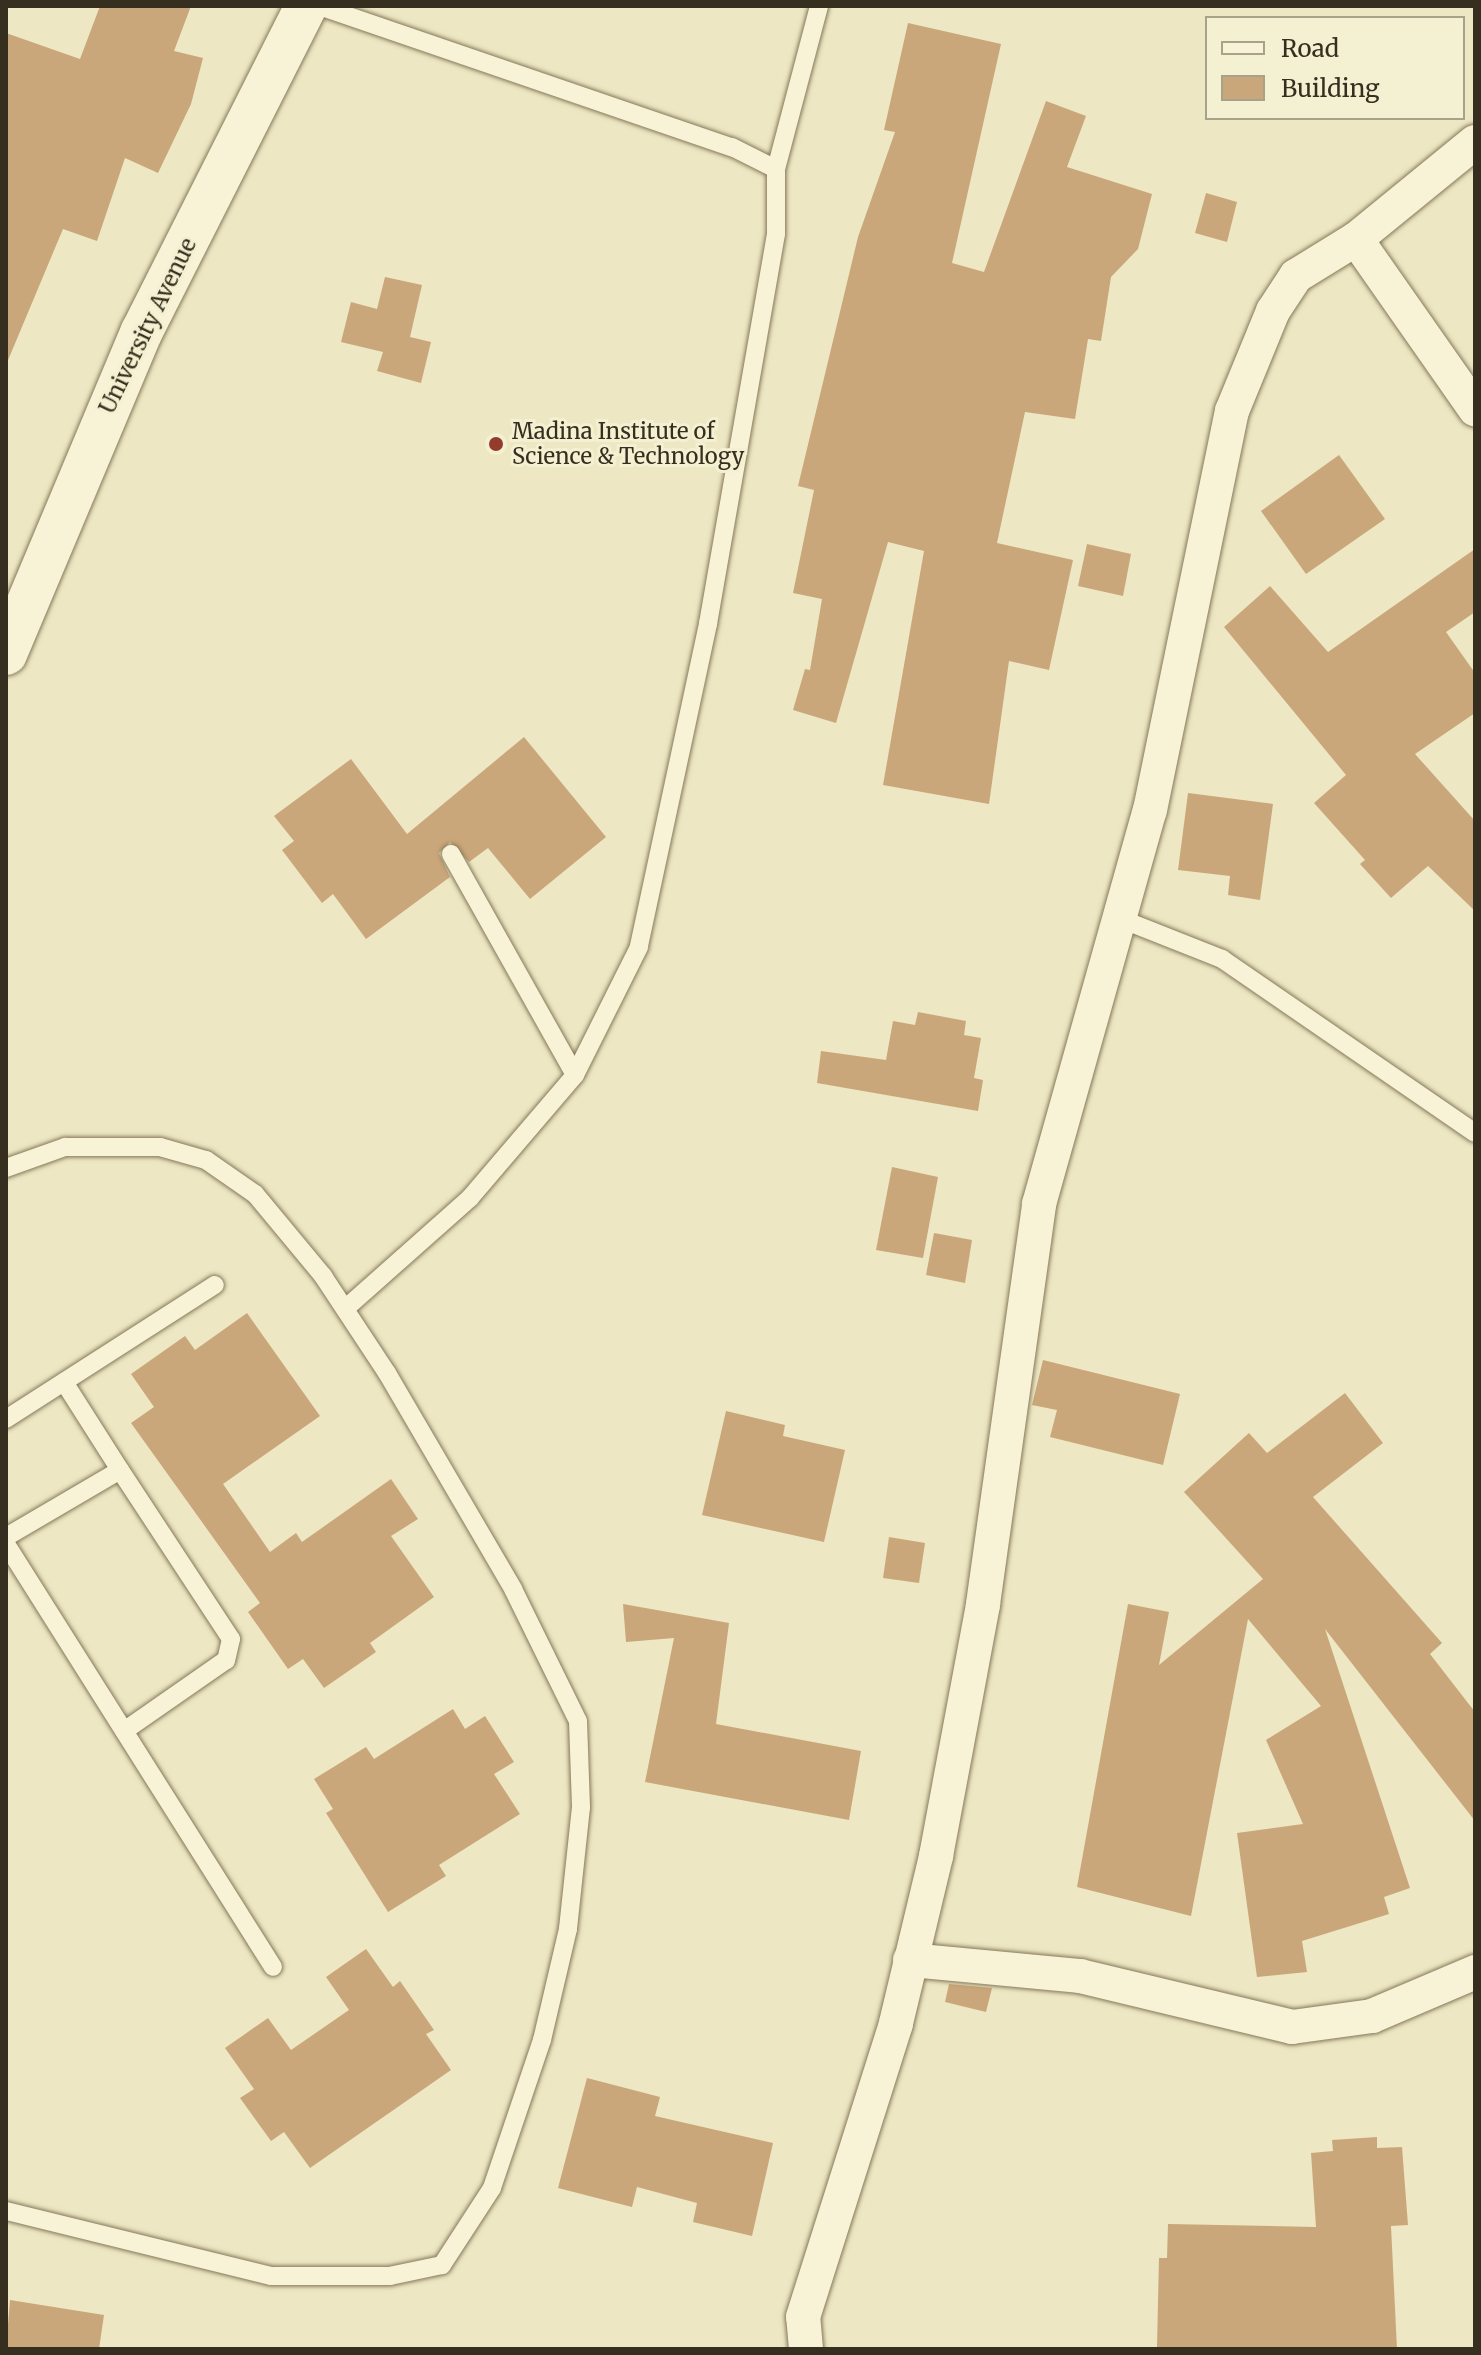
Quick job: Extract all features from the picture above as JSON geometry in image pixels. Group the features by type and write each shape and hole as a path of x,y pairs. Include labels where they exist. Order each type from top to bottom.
{"street":[{"name":"University Avenue","path":"6,654 142,331 306,6"},
{"path":"806,2349 803,2317 896,2023 983,1604 1039,1204 1150,810 1232,411 1273,311 1296,276 1356,239 1475,142"},
{"path":"1356,239 1475,409"},
{"path":"910,1960 1080,1976 1292,2027 1372,2016 1475,1972"}],"lane":[{"path":"319,6 732,147 776,169"},
{"path":"345,1309 470,1198 575,1075 639,947 711,608 776,234 776,169 819,6"},
{"path":"451,854 575,1075"},
{"path":"1121,919 1222,959 1475,1133"},
{"path":"6,1168 65,1147 160,1147 206,1160 255,1194 345,1309 513,1589 578,1721 581,1807 568,1929 542,2040 492,2188 442,2265 390,2276 271,2276 6,2211"},
{"path":"6,1419 215,1285"},
{"path":"64,1382 233,1651 124,1731"},
{"path":"6,1537 120,1470"},
{"path":"6,1544 273,1967"}],"building":[{"path":"100,6 191,6 174,51 203,58 191,104 158,173 125,158 97,241 63,229 6,365 6,33 80,59"},
{"path":"908,23 1001,44 952,263 984,272 1046,101 1086,116 1067,167 1152,194 1138,249 1111,277 1101,341 1088,339 1075,419 1025,412 997,543 1073,560 1049,670 1009,661 989,804 883,785 924,551 888,542 836,723 793,710 805,669 810,670 822,599 793,593 814,490 798,486 858,237 895,132 884,130"},
{"path":"1206,193 1237,202 1227,242 1195,233"},
{"path":"385,277 422,285 410,337 431,342 421,383 377,371 383,352 341,342 351,302 377,309"},
{"path":"1339,455 1385,519 1306,574 1261,511"},
{"path":"1087,544 1131,554 1123,596 1078,586"},
{"path":"1475,549 1475,612 1446,632 1475,673 1475,713 1415,754 1475,821 1475,911 1428,866 1391,898 1360,864 1365,860 1314,803 1346,775 1224,627 1270,586 1328,652"},
{"path":"524,737 606,837 530,899 488,848 469,862 450,842 439,853 450,877 366,939 333,894 322,903 282,850 294,841 274,816 351,759 407,834"},
{"path":"1188,793 1273,804 1260,900 1228,895 1230,876 1178,870"},
{"path":"918,1012 966,1021 964,1035 981,1038 974,1078 983,1080 978,1111 817,1083 821,1051 886,1060 893,1021 915,1025"},
{"path":"892,1167 938,1177 923,1258 876,1250"},
{"path":"934,1233 972,1240 965,1283 926,1275"},
{"path":"247,1313 320,1416 223,1484 270,1552 296,1533 302,1542 391,1479 418,1519 391,1536 434,1597 370,1643 376,1652 324,1688 303,1659 288,1669 248,1612 260,1603 131,1423 154,1407 131,1374 185,1336 195,1350"},
{"path":"1043,1360 1180,1394 1163,1465 1050,1437 1057,1410 1032,1405"},
{"path":"1345,1393 1383,1443 1313,1497 1442,1643 1430,1654 1475,1712 1475,1821 1325,1629 1410,1888 1384,1897 1389,1914 1302,1941 1307,1972 1257,1977 1237,1833 1303,1824 1266,1740 1321,1706 1248,1619 1191,1916 1077,1887 1128,1604 1169,1612 1159,1665 1263,1579 1184,1492 1249,1433 1267,1453"},
{"path":"726,1411 785,1425 783,1436 845,1450 824,1542 702,1515"},
{"path":"889,1537 925,1543 919,1583 883,1578"},
{"path":"623,1604 729,1623 716,1724 861,1751 849,1820 645,1782 674,1638 626,1642"},
{"path":"453,1709 465,1729 485,1716 514,1762 494,1774 520,1814 439,1865 446,1876 388,1912 326,1813 333,1809 314,1779 366,1747 374,1759"},
{"path":"366,1949 393,1987 400,1981 434,2030 426,2034 451,2070 310,2168 284,2132 271,2141 240,2098 254,2089 225,2048 268,2018 291,2050 349,2010 326,1977"},
{"path":"949,1984 992,1988 986,2012 945,2002"},
{"path":"587,2078 660,2097 655,2116 773,2143 752,2236 693,2222 697,2203 637,2187 632,2207 558,2188"},
{"path":"1377,2137 1377,2148 1402,2147 1408,2225 1391,2226 1397,2349 1157,2347 1159,2258 1167,2258 1168,2224 1316,2227 1311,2153 1333,2151 1332,2140"},
{"path":"10,2300 104,2315 99,2349 6,2349"}],"place":[{"name":"Madina Institute of Science & Technology","path":"496,444"}]}
